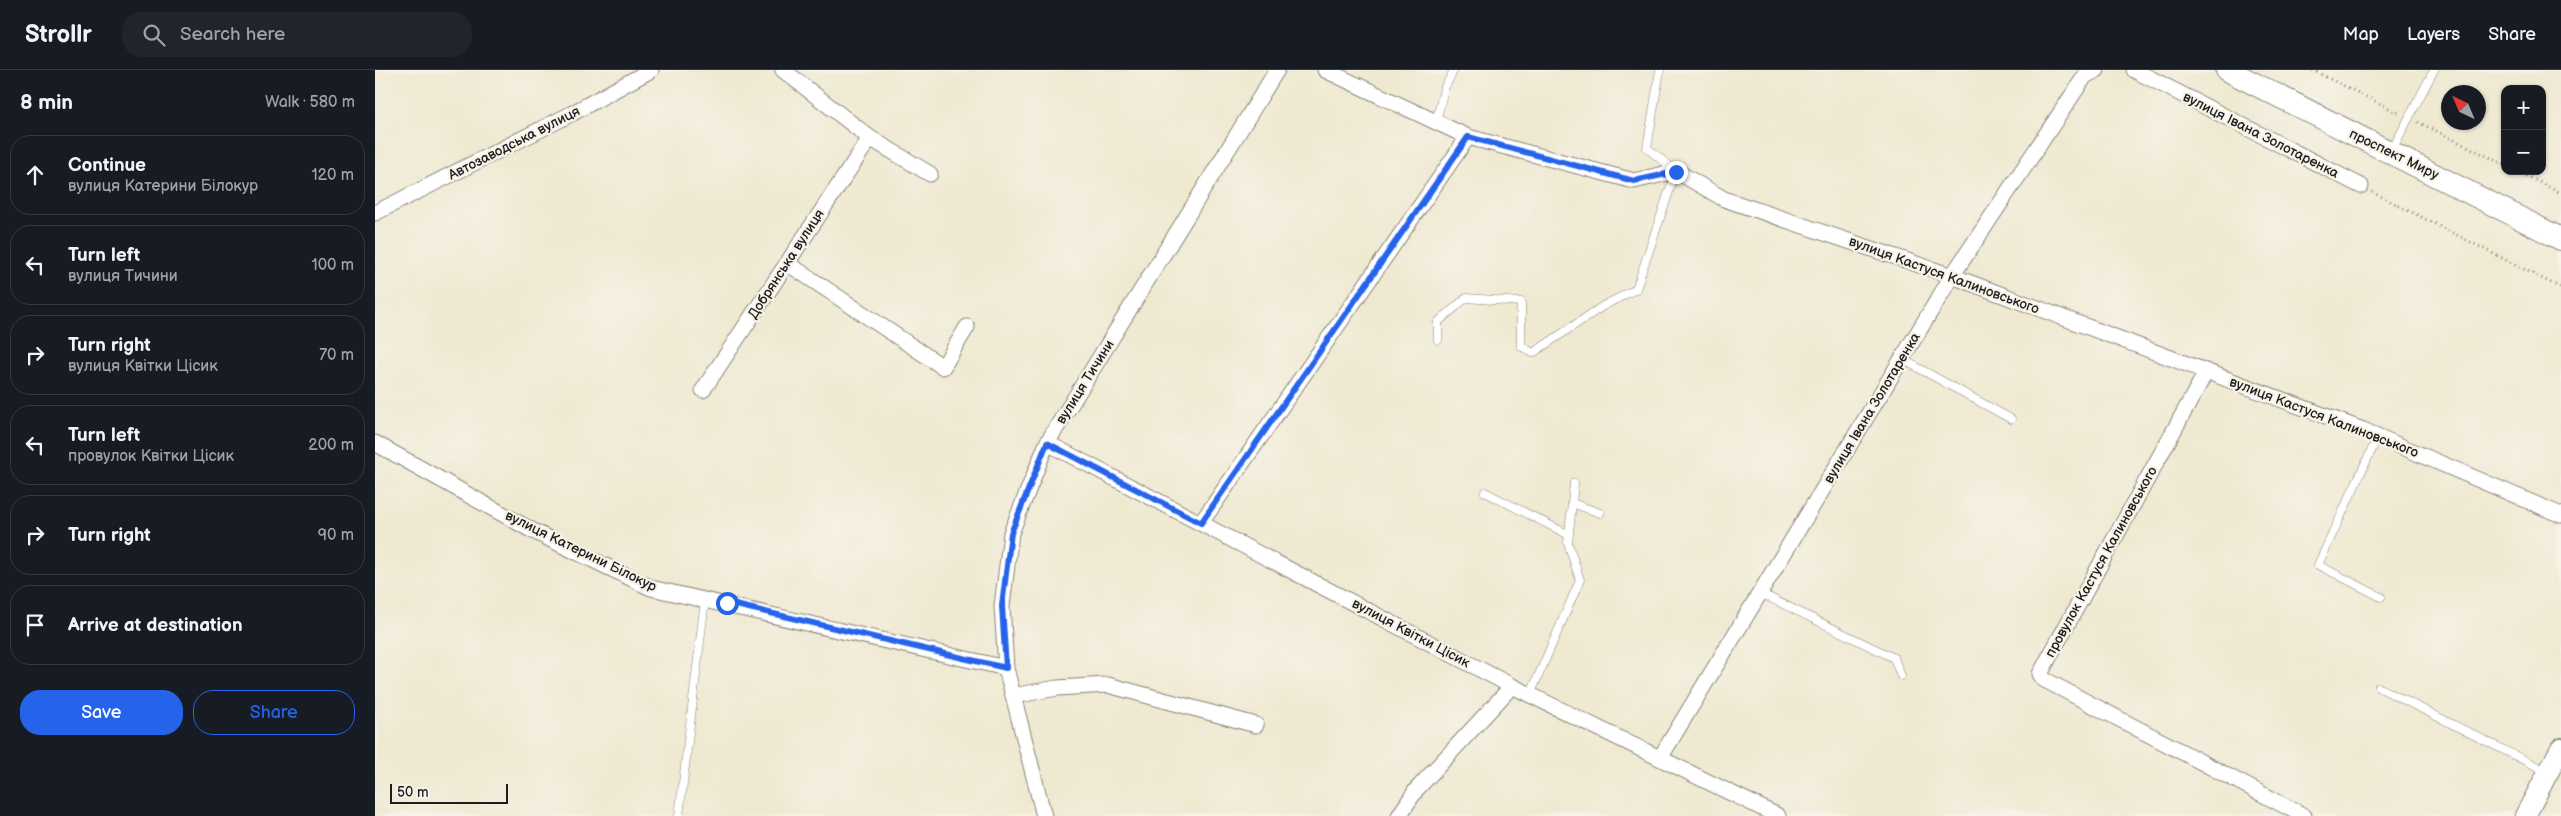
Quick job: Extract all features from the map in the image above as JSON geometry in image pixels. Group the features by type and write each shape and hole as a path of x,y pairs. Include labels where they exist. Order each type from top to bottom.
{"main road":[{"name":"проспект Миру","path":"2227,70 2561,239"}],"street":[{"name":"Автозаводська вулиця","path":"375,213 571,114 651,70"},
{"path":"783,70 870,138 930,174"},
{"name":"вулиця Тичини","path":"1044,816 1006,668 1002,606 1011,533 1047,443 1277,70"},
{"path":"1325,70 1468,137 1634,181 1676,172"},
{"name":"вулиця Івана Золотаренка","path":"1660,758 1952,276 2085,76 2097,70"},
{"name":"вулиця Івана Золотаренка","path":"2134,70 2361,186"},
{"path":"1201,523 1468,137"},
{"name":"Добрянська вулиця","path":"703,390 870,138"},
{"name":"вулиця Кастуся Калиновського","path":"1676,172 1724,199 1952,276 2378,436 2561,515"},
{"path":"787,263 943,368 967,327"},
{"name":"провулок Кастуся Калиновського","path":"2206,372 2040,674 2043,679 2304,816"},
{"name":"вулиця Катерини Білокур","path":"375,443 533,531 651,588 1006,668"},
{"name":"вулиця Квітки Цісик","path":"1047,443 1512,686 1778,816"},
{"path":"1013,696 1057,688 1108,685 1256,725"},
{"path":"1399,816 1416,790 1512,686"},
{"path":"2525,816 2561,748"}],"lane":[{"path":"1436,122 1444,89 1454,70"},
{"path":"1438,340 1437,322 1466,298 1521,302 1521,346 1533,353 1603,306 1636,289 1676,172 1647,148 1660,70"},
{"path":"2391,152 2434,70"},
{"path":"1902,359 2011,419"},
{"path":"2378,436 2318,565 2381,597"},
{"path":"1530,695 1580,580 1568,543 1574,483"},
{"path":"1485,492 1569,535"},
{"path":"1572,503 1600,513"},
{"path":"1759,593 1894,658 1901,676"},
{"path":"679,816 705,599"},
{"path":"2378,687 2548,772"}],"path":[{"path":"2312,70 2501,163"},
{"path":"2525,175 2561,193"},
{"path":"2361,186 2561,288"}],"route":[{"path":"727,603 1006,668 1002,606 1011,533 1047,443 1201,523 1468,137 1634,181 1676,172"}]}
